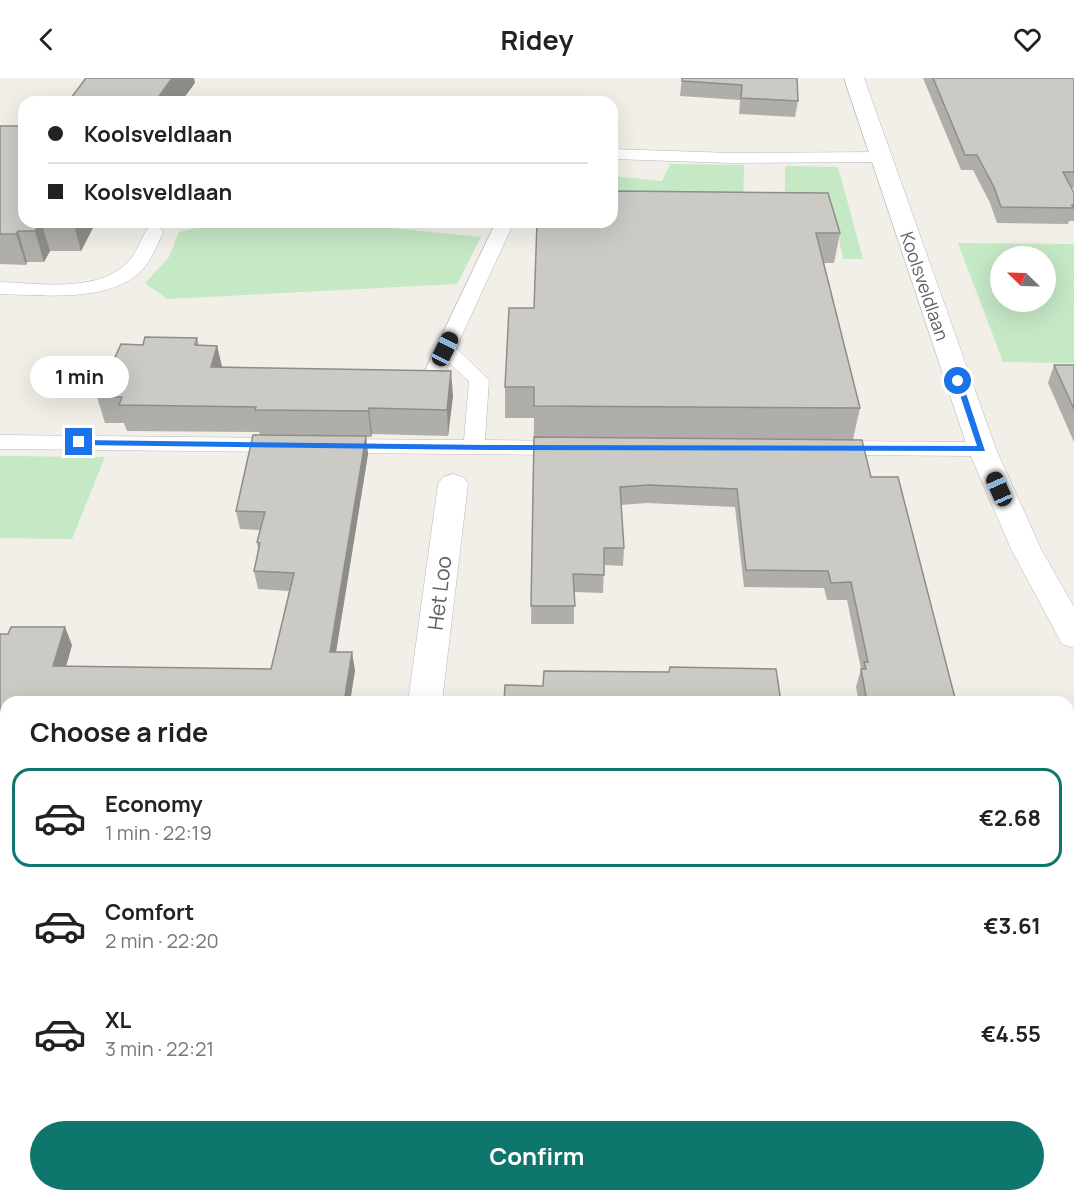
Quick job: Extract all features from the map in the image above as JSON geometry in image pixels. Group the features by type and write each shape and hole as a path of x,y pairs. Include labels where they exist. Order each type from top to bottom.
{"street":[{"name":"Koolsveldlaan","path":"854,78 982,449 1026,549 1074,636"},
{"name":"Het Loo","path":"426,696 453,484"}],"lane":[{"path":"618,154 732,158 880,157"},
{"path":"429,383 502,228"},
{"path":"0,288 82,289 111,282 131,269 144,254 154,232"},
{"path":"445,349 479,380 474,447"},
{"path":"0,442 584,448"},
{"path":"812,448 982,449"}],"green space":[{"path":"670,164 744,165 743,219 618,213 618,177 662,181"},
{"path":"785,166 838,167 863,259 843,259 835,219 785,212"},
{"path":"197,228 392,228 481,237 457,284 167,299 145,283 169,257 179,232"},
{"path":"958,243 1074,244 1074,363 1003,362"},
{"path":"0,456 105,457 72,539 0,538"}],"building":[{"path":"86,78 172,78 159,96 72,96"},
{"path":"682,78 797,78 798,101 741,98 742,85 682,81"},
{"path":"933,78 1074,78 1074,172 1063,172 1074,193 1073,208 1001,207 994,187 977,155 965,155"},
{"path":"0,126 18,126 18,228 37,228 35,231 0,234"},
{"path":"618,191 828,193 840,233 816,233 860,408 534,406 534,387 505,387 509,308 534,308 537,228 618,228"},
{"path":"145,337 197,338 195,345 217,346 211,367 451,371 447,410 369,408 368,411 255,410 256,407 119,405 122,397 97,397 121,344 143,345"},
{"path":"1054,365 1074,365 1074,409"},
{"path":"253,435 366,436 330,652 352,652 345,696 0,696 0,634 8,634 11,627 65,627 53,666 271,669 294,573 254,571 260,543 257,542 265,512 236,511"},
{"path":"534,437 862,440 871,477 898,477 954,696 866,696 861,669 866,669 864,662 868,662 851,582 831,583 828,571 746,570 737,489 649,485 620,487 624,548 604,548 604,575 573,574 575,606 531,606"},
{"path":"670,667 776,669 780,696 504,696 505,685 543,686 544,671 669,672"}],"route":[{"path":"79,442 488,447 982,449 958,381"}]}
